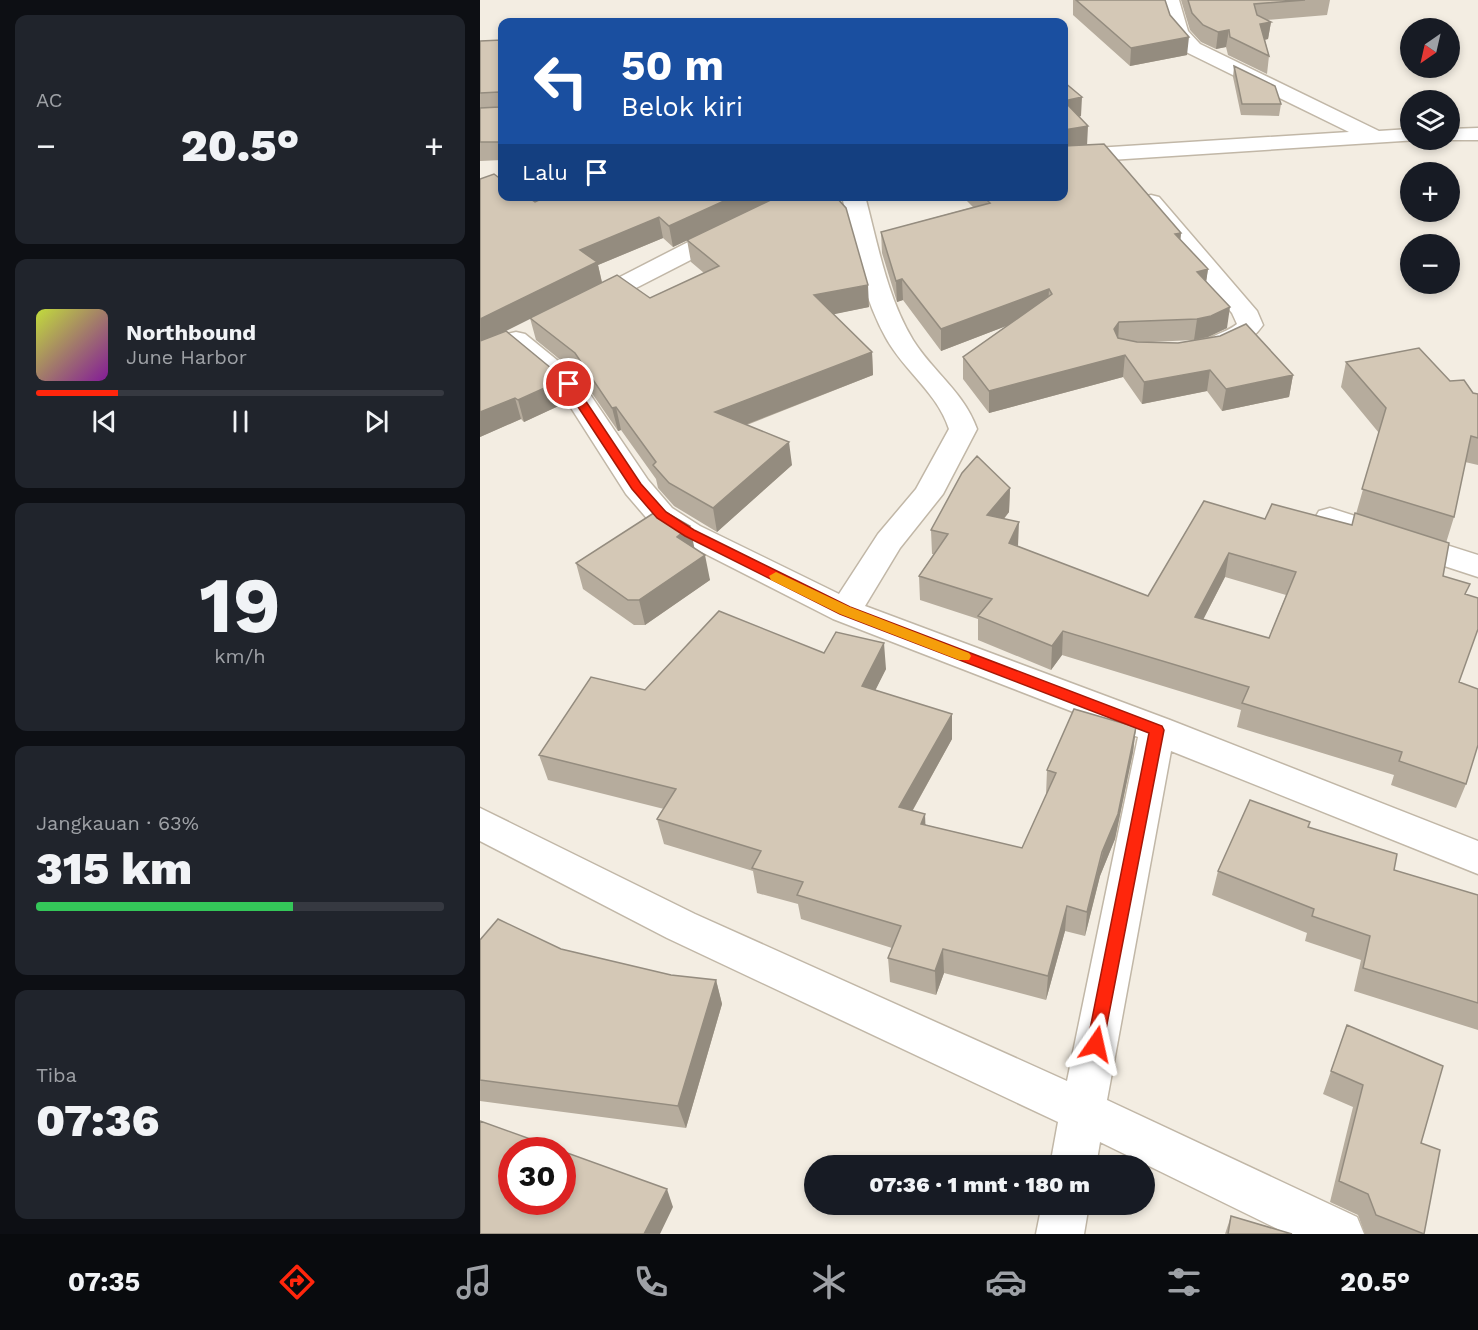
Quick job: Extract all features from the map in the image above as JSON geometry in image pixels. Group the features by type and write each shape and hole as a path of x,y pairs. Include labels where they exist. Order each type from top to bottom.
{"street":[{"path":"1170,0 1179,32 1193,48 1374,137"},
{"path":"1460,135 1478,134"},
{"path":"1068,157 1110,152 1400,136"},
{"path":"1110,152 1244,310 1250,325 1243,333 1225,344 1190,352"},
{"path":"568,313 702,244 797,201"},
{"path":"845,611 889,541 928,494 963,429 959,410 902,343 886,313 854,201"},
{"path":"516,340 569,384 637,487 661,515 689,533 845,611 1157,730 1478,858"},
{"path":"1330,518 1478,566"},
{"path":"1075,1155 1157,730"},
{"path":"480,823 681,926 875,1013 1340,1234"},
{"path":"1060,1234 1064,1215"}],"building":[{"path":"1076,0 1165,0 1170,15 1189,37 1131,48"},
{"path":"1188,0 1305,0 1254,4 1257,15 1271,22 1260,24 1269,56 1230,37 1229,30 1218,32 1203,25 1192,13"},
{"path":"498,40 498,92 480,93 480,41"},
{"path":"1234,66 1275,86 1281,104 1242,104"},
{"path":"1068,85 1082,97 1068,100"},
{"path":"1068,105 1088,126 1068,129"},
{"path":"498,107 498,142 480,142 480,108"},
{"path":"1104,144 1181,233 1175,234 1208,269 1197,272 1230,307 1211,316 1197,319 1119,322 1114,329 1118,338 1137,342 1178,343 1220,336 1246,324 1293,375 1226,389 1210,370 1144,382 1125,355 989,391 963,357 1052,294 1049,289 941,329 902,279 896,281 881,232 990,203 988,201 1068,201 1068,146"},
{"path":"494,174 498,177 498,201 724,201 669,226 659,217 580,250 597,262 480,319 480,179"},
{"path":"769,201 840,201 846,208 868,285 814,295 872,352 715,412 789,442 713,508 669,483 653,465 656,462 616,407 612,408 575,353 530,318 617,275 650,298 719,266 687,240"},
{"path":"506,331 552,369 560,381 518,400 515,398 480,412 480,341"},
{"path":"1419,348 1450,381 1464,380 1473,393 1478,394 1478,438 1471,436 1454,517 1362,489 1386,408 1346,362"},
{"path":"977,456 1010,488 987,515 1019,522 1009,543 1148,596 1204,501 1265,519 1272,504 1352,525 1355,513 1449,543 1443,576 1470,584 1465,594 1478,598 1478,629 1459,682 1478,689 1478,745 1466,784 1399,761 1402,752 1242,703 1249,687 1063,631 1052,646 978,616 992,599 919,576 948,534 931,530 962,473","holes":["1229,553 1296,572 1269,638 1195,617"]},
{"path":"660,509 690,526 677,537 705,555 639,600 628,600 576,563"},
{"path":"719,611 824,653 836,632 884,643 862,686 952,714 899,807 925,814 921,824 1022,848 1056,773 1047,770 1074,709 1136,727 1118,814 1102,852 1087,912 1067,906 1048,976 943,949 935,971 888,958 901,926 797,895 803,882 752,868 761,851 657,819 676,789 539,755 591,677 645,690"},
{"path":"1250,800 1310,822 1308,827 1397,854 1394,870 1478,895 1478,1003 1363,968 1370,936 1312,916 1314,909 1218,871"},
{"path":"498,919 561,949 671,975 716,980 678,1106 480,1080 480,940"},
{"path":"1347,1025 1443,1066 1421,1143 1440,1150 1424,1234 1376,1215 1368,1194 1339,1181 1363,1085 1331,1071"},
{"path":"480,1121 525,1137 498,1137 498,1215 576,1215 576,1156 667,1189 644,1234 480,1234"},
{"path":"1231,1216 1292,1234 1228,1234"}],"slow traffic":[{"path":"776,576 845,611 964,656"}],"route":[{"path":"569,384 637,487 661,515 689,533 845,611 1157,730 1096,1044"}]}
